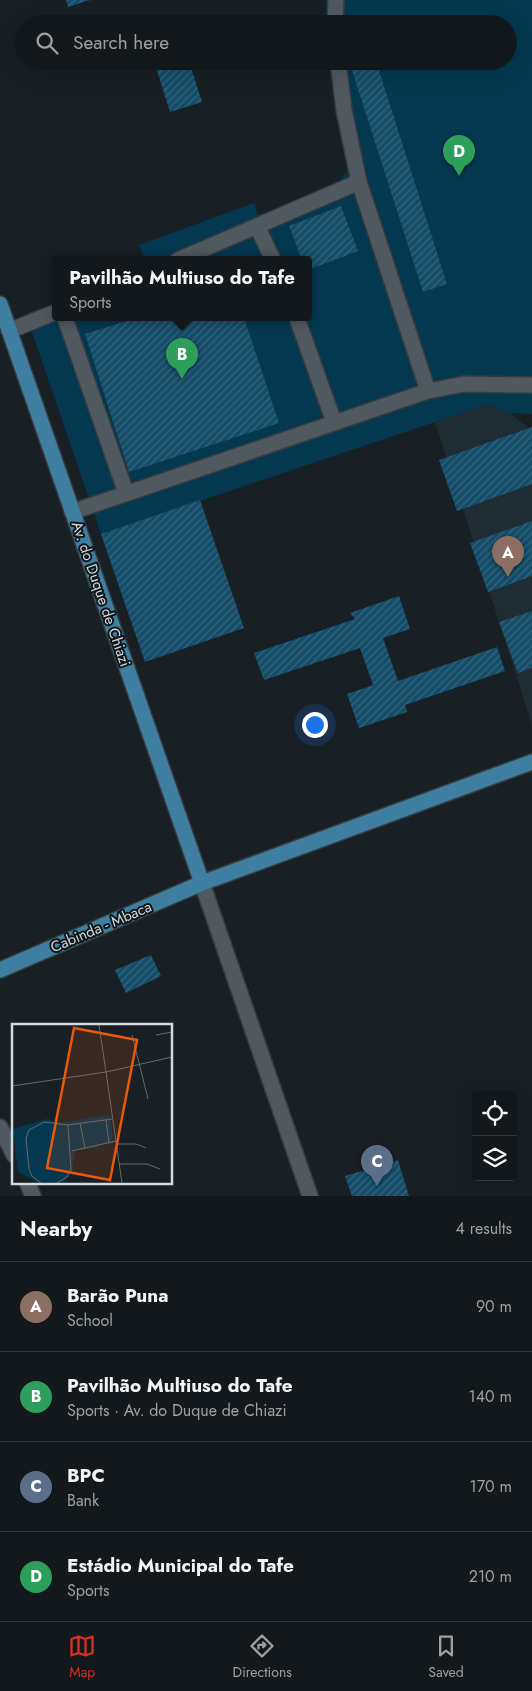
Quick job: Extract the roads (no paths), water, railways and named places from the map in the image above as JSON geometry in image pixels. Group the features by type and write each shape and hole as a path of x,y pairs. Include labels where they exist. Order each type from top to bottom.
{"main road":[{"name":"Av. do Duque de Chiazi","path":"0,306 202,883"},
{"name":"Cabinda - Mbaca","path":"0,970 202,883 532,762"}],"street":[{"path":"335,15 336,0"},
{"path":"339,70 344,110 359,182 428,391"},
{"path":"187,256 359,182"},
{"path":"258,226 271,256"},
{"path":"9,331 52,314"},
{"path":"65,321 126,493"},
{"path":"298,321 334,422"},
{"path":"72,512 428,391 464,384 532,385"},
{"path":"202,883 310,1196"},
{"path":"0,1126 12,1151"},
{"path":"28,1184 34,1196"}],"place":[{"name":"Estádio Municipal do Tafe","path":"459,176"},
{"name":"Pavilhão Multiuso do Tafe","path":"182,379"},
{"name":"Barão Puna","path":"508,577"},
{"name":"BPC","path":"377,1186"}]}
